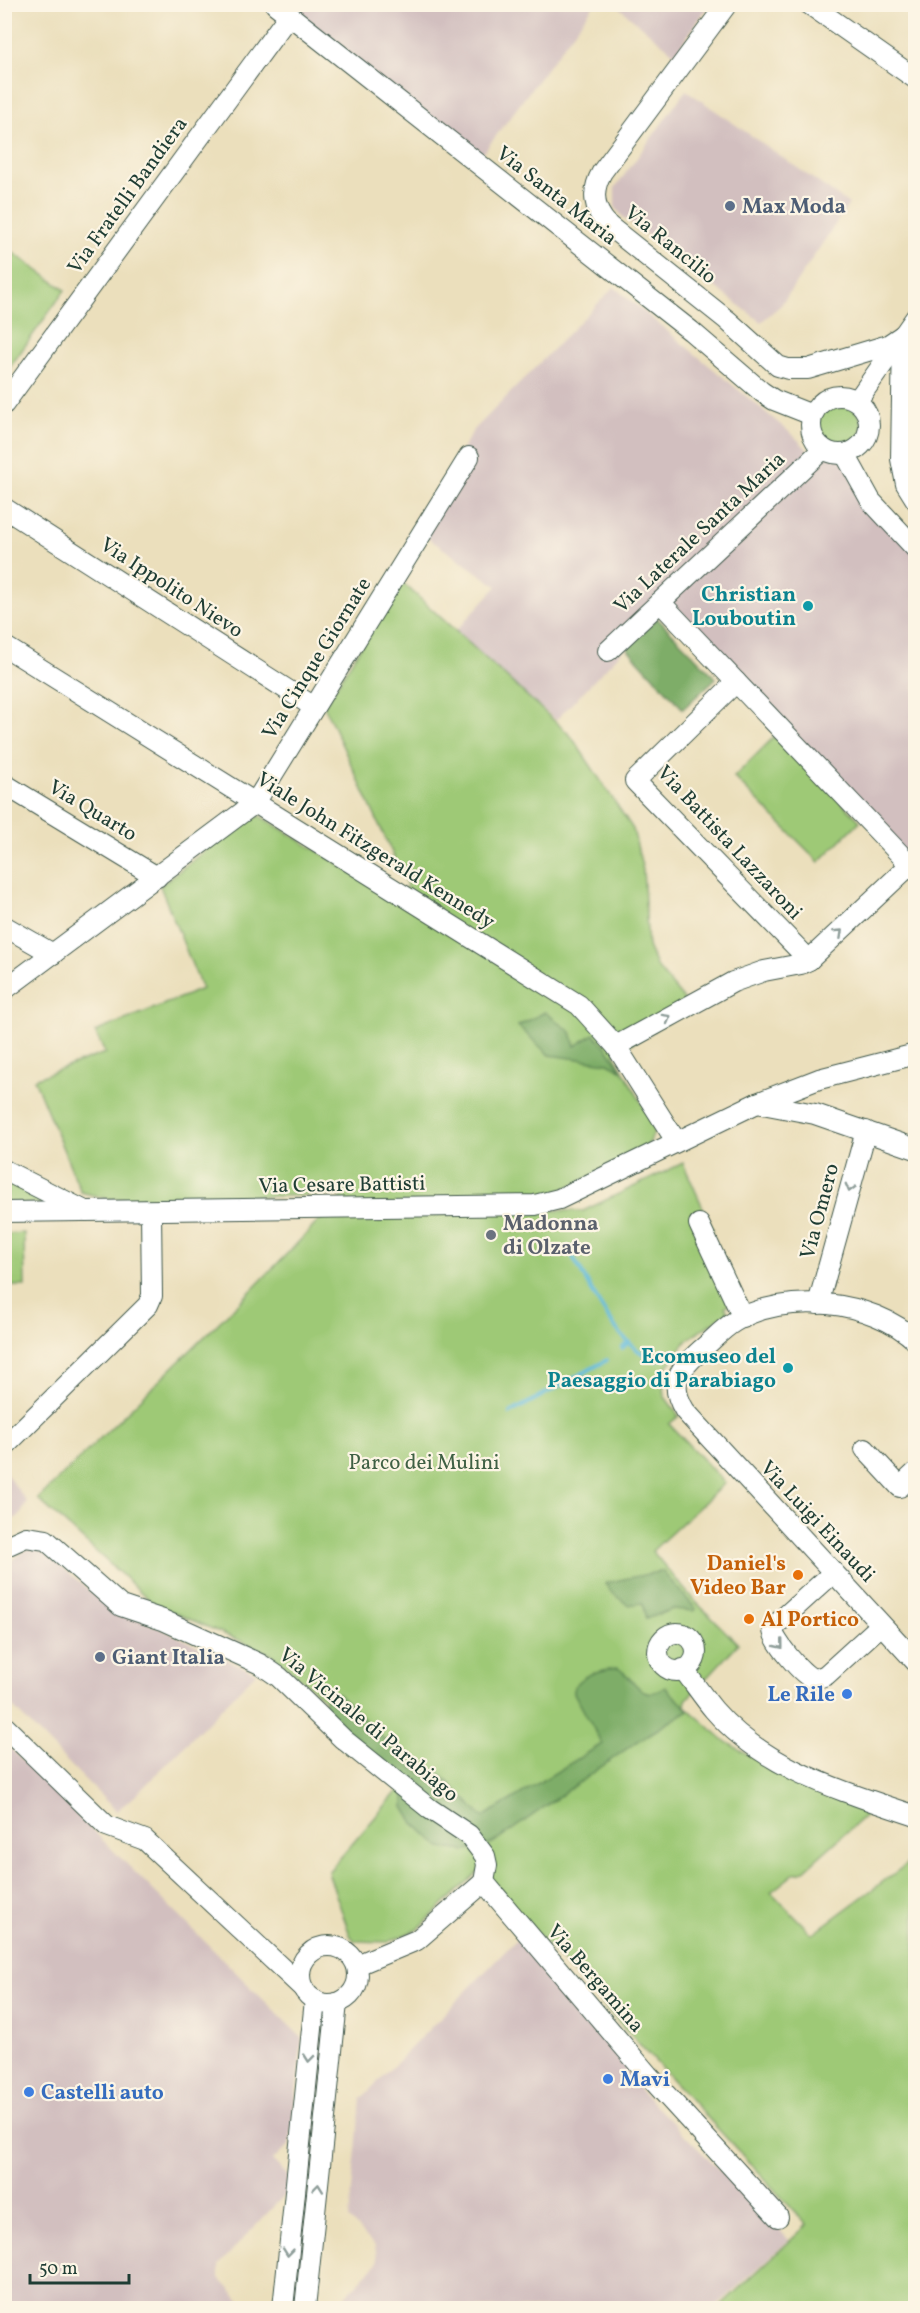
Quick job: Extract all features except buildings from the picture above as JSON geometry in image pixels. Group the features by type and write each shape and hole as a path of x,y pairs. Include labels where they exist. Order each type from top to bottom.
{"street":[{"name":"Via Rancilio","path":"727,4 602,172 594,192 599,214 609,226 727,320 778,366 788,369 808,369 888,345 903,335"},
{"path":"809,4 915,79"},
{"name":"Via Fratelli Bandiera","path":"4,404 282,10"},
{"name":"Via Santa Maria","path":"282,10 691,331 762,392 774,400 812,415"},
{"path":"857,401 915,317"},
{"path":"903,335 901,459 906,484 915,500"},
{"path":"842,395 857,401 867,412 868,435 859,447 845,454 823,449 813,438 810,423 812,415 821,402 842,395"},
{"name":"Via Laterale Santa Maria","path":"608,651 823,449"},
{"path":"845,454 871,501 915,549"},
{"name":"Via Cinque Giornate","path":"4,990 255,803 469,457"},
{"name":"Via Ippolito Nievo","path":"4,508 314,707"},
{"path":"616,1046 733,982 764,970 801,964 809,960 913,868 660,602"},
{"name":"Viale John Fitzgerald Kennedy","path":"4,646 579,1005 616,1046 676,1141"},
{"name":"Via Battista Lazzaroni","path":"736,682 635,781 809,960"},
{"name":"Via Quarto","path":"4,784 157,877"},
{"path":"4,926 54,954"},
{"name":"Via Cesare Battisti","path":"4,1170 85,1211 535,1205 559,1199 757,1103 819,1079 915,1054"},
{"path":"757,1103 815,1114 915,1149"},
{"name":"Via Omero","path":"818,1304 866,1131"},
{"path":"4,1212 85,1211"},
{"path":"4,1447 148,1305 152,1296 151,1211"},
{"path":"699,1224 743,1318 759,1311 786,1305 818,1304 864,1311 913,1332"},
{"name":"Via Luigi Einaudi","path":"743,1318 733,1322 682,1367 677,1378 676,1389 679,1402 915,1662"},
{"path":"865,1449 900,1487 915,1472"},
{"name":"Via Vicinale di Parabiago","path":"4,1547 26,1538 46,1540 121,1606 163,1620 260,1664 279,1677 343,1739 430,1809 469,1835 485,1856 487,1865 484,1882"},
{"path":"833,1573 773,1630 776,1641 808,1676 819,1678 826,1675 881,1625"},
{"path":"684,1669 715,1711 760,1750 814,1780 915,1816"},
{"path":"4,1726 107,1826 145,1839 309,1994 327,2004 337,2003 350,1995 356,1986 357,1965 345,1950 328,1946 318,1948 305,1959 301,1967 300,1977 309,1994 283,2308"},
{"path":"357,1965 417,1940 484,1882"},
{"name":"Via Bergamina","path":"484,1882 648,2075 778,2217"},
{"path":"305,2308 337,2003"}],"shaded area":[{"path":"280,5 594,5 478,160"},
{"path":"616,5 709,5 675,54"},
{"path":"686,90 849,204 781,305 761,322 623,217 615,207 615,188"},
{"path":"614,287 793,435 812,454 556,720 453,634 497,586 415,529 473,431"},
{"path":"824,451 831,455 844,455 915,551 915,869 662,602"},
{"path":"5,1472 27,1502 20,1516 5,1523"},
{"path":"35,1544 103,1602 256,1673 135,1796 116,1811 5,1699 4,1566"},
{"path":"4,1742 302,2038 290,2145 272,2160 288,2176 288,2191 219,2265 219,2278 246,2308 5,2308"},
{"path":"519,1937 625,2060 640,2090 789,2240 714,2308 334,2308 378,2262 375,2246 349,2219 361,2099"}],"green space":[{"path":"5,247 65,290 5,374"},
{"path":"915,356 915,476 909,469 911,364"},
{"path":"840,404 855,411 862,426 855,441 840,448 825,441 818,426 825,411"},
{"name":"Parco dei Mulini","path":"400,583 404,584 571,736 633,829 643,870 648,946 656,966 691,1008 614,1054 653,1123 654,1132 650,1142 639,1154 555,1193 446,1208 583,1211 683,1163 713,1230 699,1234 729,1304 725,1307 728,1312 687,1340 667,1367 663,1390 665,1397 679,1416 669,1424 725,1483 652,1551 692,1598 738,1644 686,1700 685,1706 726,1742 810,1790 870,1811 802,1872 795,1873 771,1892 812,1934 915,1858 915,2308 718,2308 807,2225 479,1871 418,1929 388,1942 355,1941 350,1935 328,1872 409,1778 314,1690 271,1654 154,1604 38,1499 243,1299 344,1195 108,1199 81,1192 34,1079 105,1053 95,1032 202,989 160,886 240,823 260,816 398,900 407,885 324,706"},
{"path":"657,618 716,678 683,709 627,648"},
{"path":"775,736 860,821 819,862 734,777"},
{"path":"545,1012 571,1032 575,1046 594,1034 607,1048 621,1070 608,1063 549,1055 518,1026"},
{"path":"9,1181 49,1204 5,1205"},
{"path":"24,1233 25,1286 5,1286 5,1234"},
{"path":"662,1571 696,1609 694,1611 673,1609 646,1619 642,1603 628,1605 610,1591 605,1583"},
{"path":"618,1668 644,1691 657,1691 665,1687 689,1710 635,1743 499,1839 484,1848 467,1851 441,1848 413,1822 404,1807 404,1796 321,1705 331,1694 338,1693 416,1771 424,1773 437,1771 483,1817 602,1744 574,1693 575,1687 583,1678"}],"waterway":[{"path":"573,1257 619,1332 631,1345 658,1360"},
{"path":"622,1348 629,1342"},
{"path":"510,1413 607,1360"}],"place":[{"name":"Max Moda","path":"730,206"},
{"name":"Christian Louboutin","path":"808,606"},
{"name":"Madonna di Olzate","path":"491,1235"},
{"name":"Ecomuseo del Paesaggio di Parabiago","path":"788,1368"},
{"name":"Daniel's Video Bar","path":"798,1575"},
{"name":"Al Portico","path":"749,1619"},
{"name":"Giant Italia","path":"100,1657"},
{"name":"Le Rile","path":"847,1694"},
{"name":"Mavi","path":"608,2079"},
{"name":"Castelli auto","path":"29,2092"}]}
